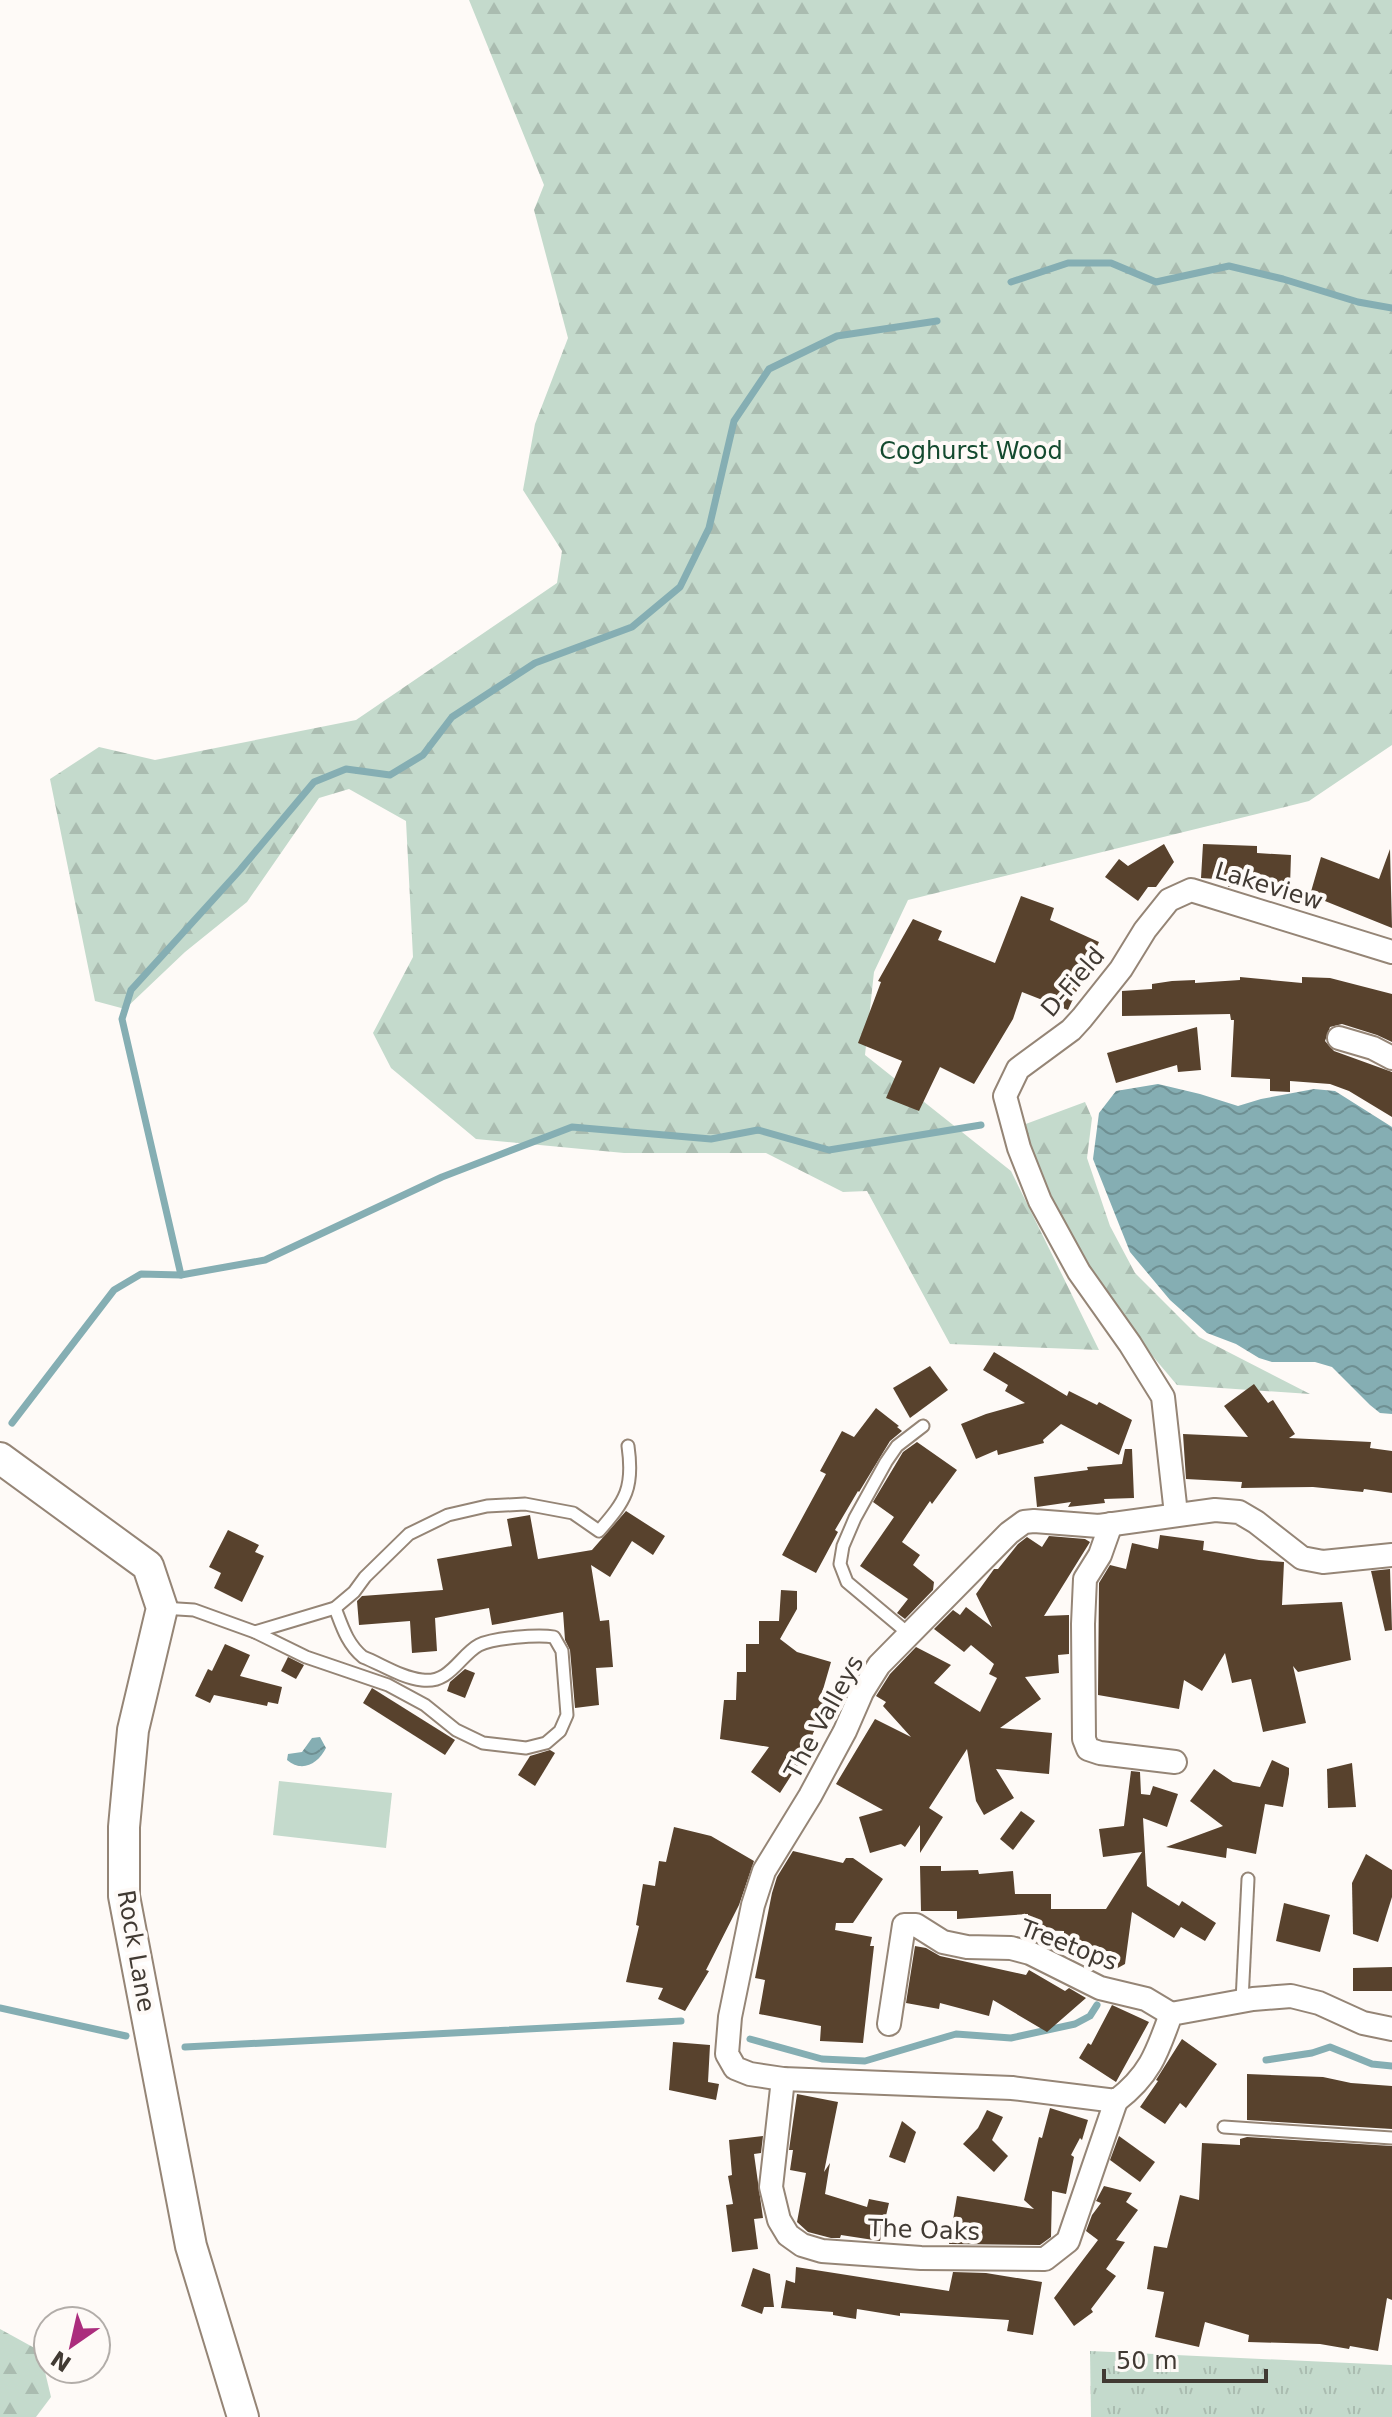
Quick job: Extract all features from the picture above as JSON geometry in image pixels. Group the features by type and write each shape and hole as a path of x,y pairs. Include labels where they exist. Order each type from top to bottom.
{"street":[{"name":"Lakeview","path":"1145,930 1169,900 1191,890 1392,952"},
{"name":"D-Field","path":"1145,930 1121,969 1082,1018 1071,1030 1018,1069 1005,1096 1019,1148 1040,1201 1079,1272 1163,1397 1176,1514"},
{"path":"1339,1038 1373,1048 1392,1058"},
{"path":"0,1458 148,1566 162,1608"},
{"name":"The Valleys","path":"1116,2101 1012,2088 783,2079 750,2074 735,2068 727,2054 730,2017 753,1905 764,1871 810,1796 862,1692 879,1665 1009,1533 1024,1522 1099,1526 1215,1510 1239,1512 1302,1558 1332,1562 1392,1555"},
{"path":"1111,1524 1100,1555 1085,1579 1084,1739 1088,1749 1100,1753 1175,1762"},
{"name":"Rock Lane","path":"162,1608 133,1730 124,1827 124,1896 191,2246 243,2417"},
{"name":"Treetops","path":"889,2024 904,1925 916,1925 943,1942 967,1947 1011,1948 1030,1953 1100,1988 1146,1999 1171,2014"},
{"path":"1116,2101 1136,2085 1156,2056 1171,2014 1291,1996 1319,2003 1363,2023 1392,2029"},
{"name":"The Oaks","path":"783,2079 771,2187 779,2220 788,2235 802,2245 822,2251 921,2258 1045,2259 1068,2241 1116,2101"}],"lane":[{"path":"909,1634 847,1582 840,1564 843,1546 855,1518 886,1462 897,1446 923,1426"},
{"path":"255,1632 335,1608 409,1534 448,1515 487,1506 525,1504 573,1513 599,1531 619,1508 632,1475 628,1446"},
{"path":"162,1608 194,1610 255,1632 306,1657 388,1685 425,1705 456,1730 483,1743 526,1748 546,1743 560,1731 567,1715 562,1651 554,1637 537,1634 479,1645 458,1666 432,1680 419,1680 363,1657 356,1651 335,1608"},
{"path":"1242,2001 1248,1879"},
{"path":"1224,2127 1392,2138"}],"green space":[{"name":"Coghurst Wood","path":"469,0 1392,0 1392,745 1309,801 908,900 874,972 865,1055 1011,1171 1099,1350 950,1344 867,1191 843,1192 766,1153 624,1153 476,1139 391,1068 373,1033 413,957 406,821 349,789 319,798 247,902 185,952 125,1009 95,1001 50,779 99,747 155,760 356,720 557,583 562,551 523,490 535,424 568,338 534,210 544,185"},
{"path":"1085,1102 1092,1118 1087,1158 1110,1226 1135,1273 1199,1337 1310,1394 1177,1385 1064,1251 1023,1125"},
{"path":"279,1781 392,1793 386,1848 273,1835"},
{"path":"0,2329 32,2347 32,2385 48,2385 51,2397 36,2417 0,2417"},
{"path":"1090,2351 1392,2365 1392,2417 1091,2417"}],"water":[{"path":"1158,1084 1238,1106 1314,1089 1335,1091 1392,1127 1392,1414 1380,1413 1332,1367 1315,1362 1272,1362 1207,1333 1170,1300 1130,1252 1093,1159 1099,1113 1116,1091"},
{"path":"320,1737 326,1748 314,1762 298,1766 287,1760 288,1754 302,1752 312,1738"}],"building":[{"path":"1164,844 1174,862 1156,887 1148,887 1138,901 1105,877 1119,859 1128,866"},
{"path":"1203,844 1257,846 1257,853 1291,855 1290,886 1228,887 1230,880 1201,878"},
{"path":"1390,849 1392,928 1310,895 1321,857 1379,879"},
{"path":"1021,896 1054,908 1050,920 1099,942 1068,1010 1022,992 1013,1019 974,1084 940,1067 919,1111 886,1098 902,1061 858,1043 881,982 878,981 913,919 942,931 938,940 995,963"},
{"path":"1240,977 1302,983 1302,977 1330,978 1392,994 1392,1042 1342,1024 1330,1027 1325,1041 1334,1051 1392,1072 1392,1117 1349,1091 1330,1084 1290,1081 1290,1092 1270,1091 1270,1079 1231,1077 1234,1020 1231,1020 1230,1014 1122,1016 1122,991 1152,989 1152,984 1172,981 1195,980 1195,983 1240,980"},
{"path":"1197,1027 1201,1070 1178,1072 1177,1065 1116,1083 1107,1053"},
{"path":"994,1352 1067,1396 1069,1391 1097,1405 1099,1402 1132,1420 1119,1455 1061,1424 1043,1440 1044,1443 998,1455 997,1450 976,1459 961,1424 1025,1403 1005,1391 1008,1385 983,1370"},
{"path":"930,1366 948,1390 910,1418 893,1388"},
{"path":"1254,1384 1268,1403 1273,1400 1295,1434 1289,1438 1371,1442 1370,1448 1392,1451 1392,1493 1313,1487 1241,1488 1242,1482 1186,1479 1183,1434 1248,1437 1224,1406"},
{"path":"876,1408 902,1431 890,1441 858,1491 835,1530 838,1532 816,1573 782,1555 826,1474 820,1471 842,1431 854,1437"},
{"path":"917,1442 957,1470 932,1504 930,1501 902,1542 920,1555 913,1565 934,1582 933,1590 905,1619 897,1613 908,1599 860,1566 894,1517 873,1502 903,1452"},
{"path":"1125,1449 1132,1449 1134,1498 1104,1499 1105,1503 1068,1507 1071,1502 1037,1507 1034,1477 1122,1464"},
{"path":"626,1511 665,1536 653,1555 632,1541 610,1577 591,1565 600,1621 609,1620 613,1667 596,1668 599,1705 575,1708 563,1612 492,1625 489,1608 435,1618 437,1651 412,1653 410,1621 359,1625 357,1601 362,1596 443,1590 437,1559 512,1546 507,1519 530,1515 538,1559 592,1550"},
{"path":"228,1530 259,1545 255,1552 264,1556 242,1602 214,1588 221,1573 209,1567"},
{"path":"1160,1535 1204,1541 1203,1550 1284,1562 1282,1605 1342,1602 1351,1660 1298,1672 1293,1666 1306,1723 1263,1732 1251,1679 1232,1683 1225,1653 1202,1691 1184,1680 1179,1709 1098,1695 1099,1583 1110,1565 1126,1569 1132,1543 1158,1549"},
{"path":"1049,1536 1090,1542 1044,1616 1069,1615 1069,1654 1058,1655 1059,1673 1025,1677 1041,1699 1000,1728 1052,1733 1049,1774 996,1769 1014,1798 984,1815 976,1801 967,1749 929,1808 943,1817 920,1853 920,1825 905,1847 901,1844 870,1853 859,1817 883,1810 836,1784 875,1719 911,1737 883,1706 886,1702 876,1696 890,1674 916,1647 951,1665 934,1683 980,1712 997,1678 989,1674 994,1664 971,1645 964,1652 934,1629 953,1610 960,1615 966,1607 992,1627 976,1594 1018,1544 1027,1537 1042,1547"},
{"path":"1390,1569 1392,1630 1385,1631 1371,1571"},
{"path":"781,1590 797,1591 797,1609 780,1639 797,1652 831,1662 822,1693 829,1696 803,1757 780,1793 751,1772 769,1747 720,1739 724,1700 736,1700 737,1672 746,1672 746,1644 759,1644 759,1621 779,1621"},
{"path":"225,1644 250,1655 240,1676 282,1687 278,1704 268,1702 267,1706 214,1695 210,1703 195,1696"},
{"path":"288,1657 304,1665 296,1679 281,1671"},
{"path":"465,1669 475,1673 465,1698 447,1691 450,1682"},
{"path":"372,1688 455,1740 445,1755 363,1703"},
{"path":"550,1750 555,1753 535,1786 518,1775 530,1756"},
{"path":"1272,1760 1289,1768 1289,1774 1283,1807 1265,1804 1256,1854 1227,1848 1226,1858 1166,1847 1223,1826 1190,1801 1214,1769 1233,1782 1260,1787"},
{"path":"1352,1763 1356,1807 1328,1808 1327,1769"},
{"path":"1131,1771 1140,1772 1141,1794 1150,1795 1153,1786 1178,1794 1167,1827 1143,1818 1147,1886 1179,1906 1182,1901 1216,1923 1205,1941 1181,1927 1174,1938 1132,1912 1125,1964 1116,1969 1094,1966 1112,1951 1064,1951 1064,1931 1028,1930 1028,1914 957,1919 957,1911 921,1911 920,1866 941,1866 941,1871 978,1870 979,1874 1013,1871 1015,1894 1051,1894 1051,1909 1106,1909 1142,1852 1103,1857 1099,1829 1124,1826"},
{"path":"1021,1811 1035,1821 1013,1850 1000,1839"},
{"path":"674,1827 711,1836 754,1861 739,1905 706,1970 709,1971 685,2011 658,1999 663,1988 626,1982 639,1926 636,1925 643,1884 655,1886 659,1861 666,1862"},
{"path":"793,1851 843,1863 846,1858 853,1858 883,1879 853,1923 836,1923 835,1930 872,1937 870,1946 874,1946 863,2043 820,2041 821,2026 759,2014 765,1980 755,1978 772,1893 777,1877"},
{"path":"1366,1854 1392,1870 1392,1897 1378,1942 1353,1934 1352,1883"},
{"path":"1284,1903 1330,1915 1320,1952 1276,1941"},
{"path":"915,1946 940,1956 1026,1975 1029,1970 1065,1991 1069,1988 1086,1998 1047,2032 993,2000 989,2016 940,2003 939,2009 906,2003"},
{"path":"1392,1967 1392,1991 1353,1991 1353,1968"},
{"path":"1112,2005 1149,2022 1116,2082 1079,2058 1088,2043 1091,2045"},
{"path":"1182,2039 1217,2064 1186,2108 1180,2103 1165,2124 1140,2107"},
{"path":"673,2042 710,2045 708,2082 719,2084 716,2100 669,2090"},
{"path":"1247,2074 1323,2077 1392,2086 1392,2129 1247,2120"},
{"path":"797,2094 838,2102 824,2172 830,2163 825,2194 867,2207 869,2199 889,2203 880,2241 841,2235 840,2238 831,2238 808,2232 797,2222 806,2173 790,2170 793,2150 789,2150"},
{"path":"1050,2108 1088,2120 1082,2140 1080,2138 1071,2155 1074,2157 1066,2194 1052,2191 1051,2237 1040,2245 949,2244 957,2196 1034,2209 1024,2200 1039,2137 1042,2138"},
{"path":"987,2110 1003,2117 992,2140 1008,2156 994,2172 963,2144 978,2128"},
{"path":"902,2121 916,2132 905,2163 889,2157"},
{"path":"763,2136 761,2153 754,2154 763,2218 754,2219 758,2249 732,2252 726,2205 733,2204 728,2176 732,2175 729,2140"},
{"path":"1119,2136 1155,2162 1140,2182 1110,2160"},
{"path":"1240,2139 1392,2146 1392,2300 1387,2298 1378,2351 1350,2346 1349,2349 1320,2344 1248,2342 1249,2335 1205,2322 1199,2347 1155,2337 1164,2292 1147,2289 1154,2246 1167,2248 1180,2195 1199,2200 1202,2143 1240,2145"},
{"path":"1104,2186 1132,2193 1126,2202 1138,2210 1116,2240 1125,2242 1106,2269 1116,2276 1091,2309 1093,2312 1074,2326 1054,2298 1098,2240 1086,2231 1101,2203 1096,2201"},
{"path":"796,2267 949,2291 953,2272 986,2273 1042,2282 1033,2335 1007,2331 1009,2320 900,2313 900,2316 857,2309 856,2319 833,2315 833,2312 781,2308 786,2280 795,2283"},
{"path":"753,2268 770,2274 774,2307 764,2307 762,2314 741,2306"}],"waterway":[{"path":"1011,282 1068,263 1111,263 1156,282 1229,266 1358,302 1392,308"},
{"path":"181,1275 122,1019 131,990 240,870 314,782 346,769 390,775 423,755 452,717 535,663 632,627 680,587 709,528 734,421 769,369 837,336 937,321"},
{"path":"12,1423 114,1290 141,1274 181,1275 265,1260 442,1177 572,1127 711,1139 758,1130 829,1150 981,1125"},
{"path":"750,2039 822,2059 865,2061 956,2034 1011,2038 1075,2024 1090,2016 1097,2005"},
{"path":"0,2008 126,2036"},
{"path":"185,2047 681,2021"},
{"path":"1266,2060 1330,2047 1372,2064 1392,2066"}]}
